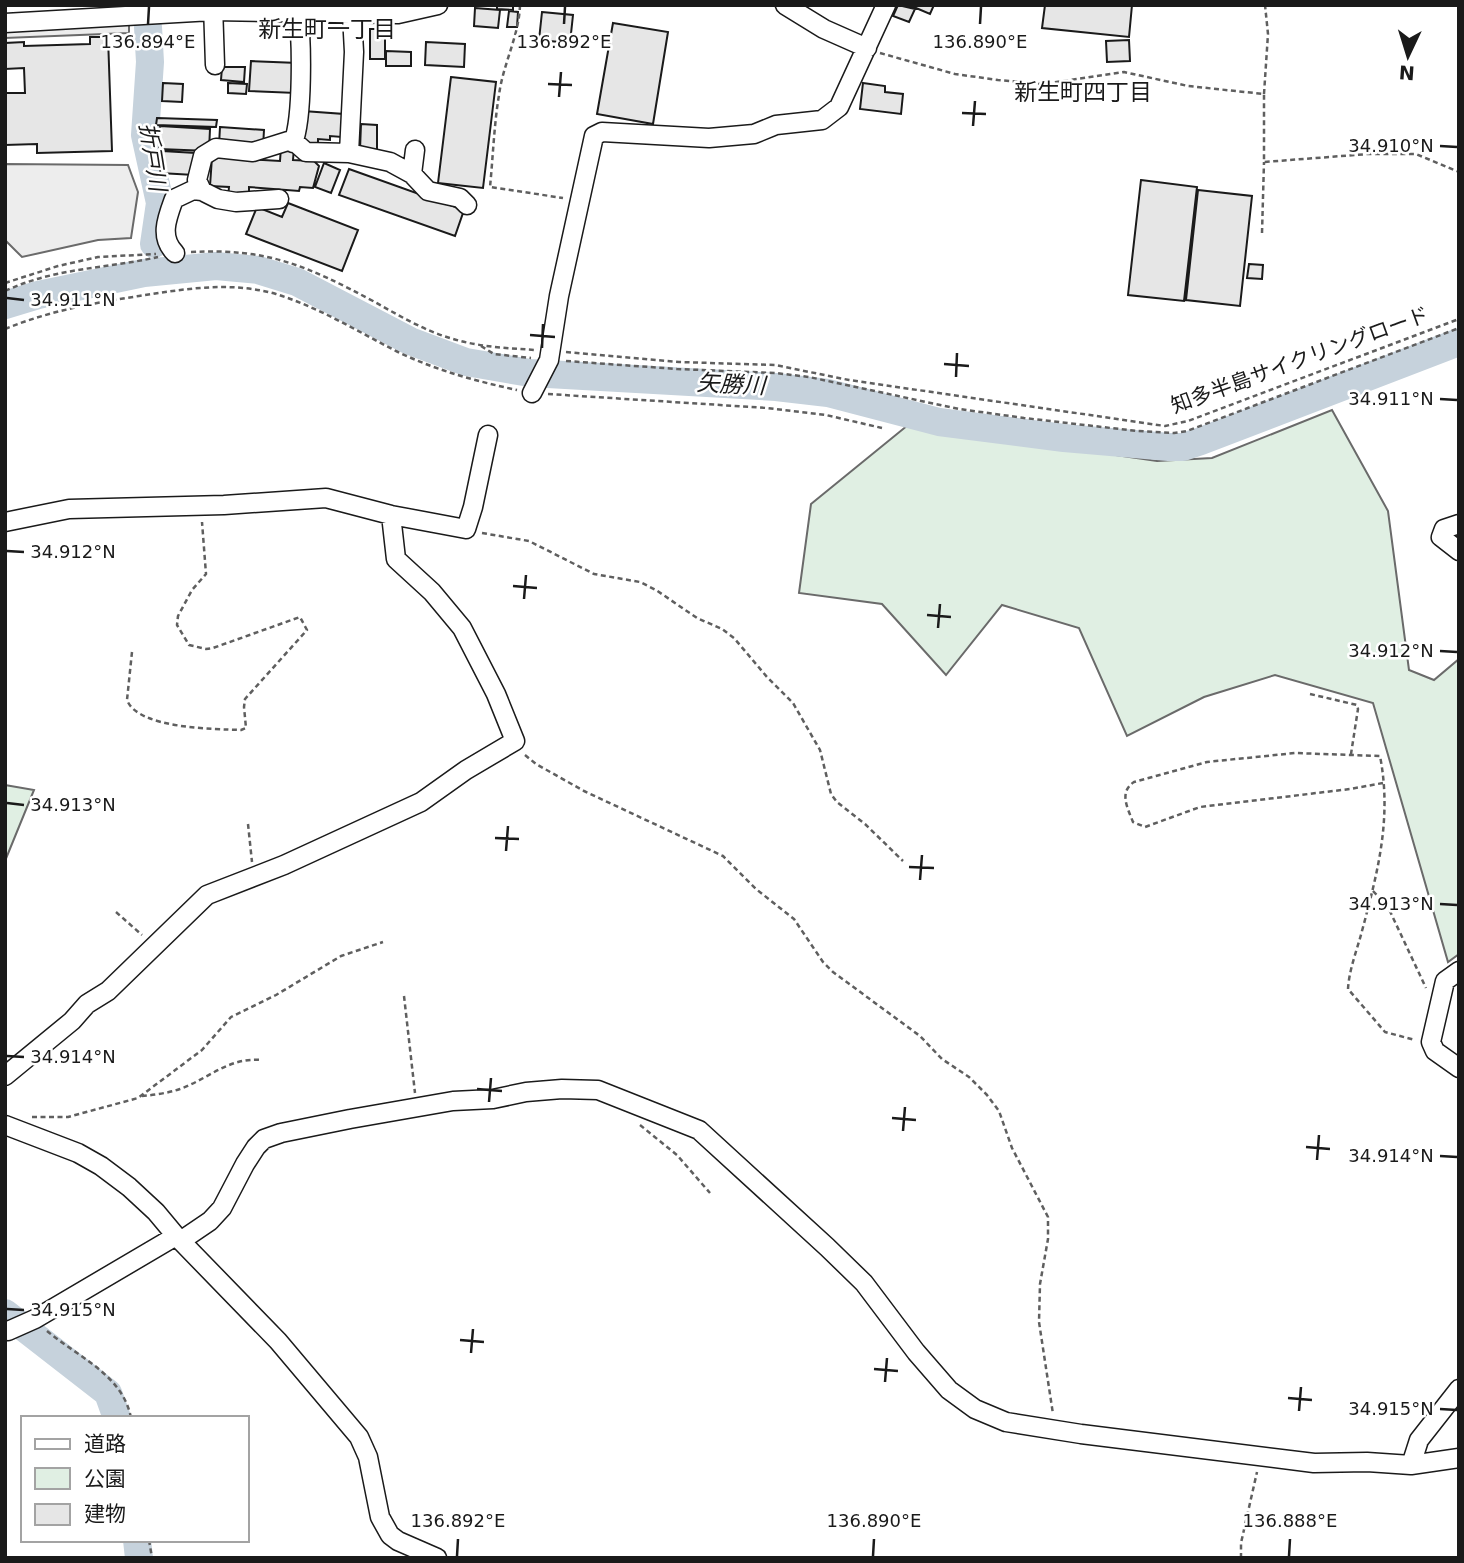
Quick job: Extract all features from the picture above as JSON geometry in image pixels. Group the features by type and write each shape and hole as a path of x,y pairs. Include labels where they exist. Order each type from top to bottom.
{"street":[{"path":"5,23 213,8 352,15 398,14 438,5"},
{"path":"785,5 824,29 867,48"},
{"path":"532,393 549,358 594,136 602,132 709,138 754,134 776,125 821,120 839,107 886,5"},
{"path":"213,8 215,65"},
{"path":"293,143 300,68 298,13"},
{"path":"349,153 354,52 352,15"},
{"path":"202,191 197,180 199,167 203,156 209,152 216,148 253,152 288,141 306,152 349,153 390,162 412,174 428,191 460,198 467,205"},
{"path":"412,174 415,150"},
{"path":"175,253 165,239 166,223 174,199 192,190 202,191 218,200 236,202 279,199"},
{"path":"5,522 69,509 196,506 326,498 391,515 466,529 474,506 488,435"},
{"path":"5,1076 72,1021 87,1004 108,991 207,895 421,802 466,770 515,741 496,694 462,628 432,592 396,559 391,535 391,515"},
{"path":"1459,524 1444,529 1441,537 1459,551"},
{"path":"1459,971 1445,981 1436,1014 1432,1045 1435,1051 1459,1068"},
{"path":"5,1330 35,1319 210,1220 222,1209 245,1164 264,1139 349,1119 453,1101 493,1099 538,1091 598,1090 699,1130 864,1283 916,1352 949,1390 975,1409 1006,1422 1051,1430 1314,1463 1412,1465 1459,1458"},
{"path":"5,1125 78,1153 101,1166 156,1212 278,1341 359,1437 368,1457 380,1517 390,1535 437,1558"},
{"path":"1412,1465 1419,1440 1459,1389"}],"path":[{"path":"520,5 516,32 499,95 490,187 579,201"},
{"path":"1262,233 1264,94 1268,34 1265,5"},
{"path":"867,48 955,74 998,80 1042,84 1124,72 1188,86 1264,94"},
{"path":"1264,163 1368,154 1416,154 1459,172"},
{"name":"知多半島サイクリングロード","path":"5,283 58,266 98,257 222,250 265,255 299,264 418,325 450,338 479,345 549,358 775,365 863,383 1165,426 1188,421 1459,320"},
{"path":"5,291 26,282 88,267 142,261 175,253"},
{"path":"5,329 60,309 89,303 203,286 241,288 274,294 303,304 437,369 476,382 532,393 767,408 826,415 882,428"},
{"path":"479,345 494,354 809,377 959,409 1174,433 1186,431 1459,328"},
{"path":"132,652 127,700 133,709 169,724 242,730 247,724 244,717 245,699 307,631 300,617 213,648 197,648 184,641 177,625 178,616 192,590 206,574 202,517 196,506"},
{"path":"466,529 498,538 529,541 594,574 640,582 697,618 723,629 793,703 820,750 831,794 837,802 865,824 903,861"},
{"path":"1310,694 1357,705 1359,709 1351,754"},
{"path":"515,741 524,754 548,772 723,856 756,889 793,919 823,962 920,1036 942,1059 970,1077 987,1095 999,1111 1012,1148 1048,1217 1038,1322 1053,1408 1051,1430"},
{"path":"1384,783 1200,807 1145,827 1133,822 1124,793 1126,787 1134,782 1208,762 1296,753 1380,756 1384,783 1381,859 1348,989 1385,1032 1432,1045"},
{"path":"248,824 253,877"},
{"path":"1373,891 1393,916 1436,1014"},
{"path":"116,912 155,946"},
{"path":"140,1096 202,1050 231,1017 276,995 341,956 383,942"},
{"path":"404,996 416,1108"},
{"path":"26,1115 68,1117 140,1096 180,1089 236,1062 261,1060"},
{"path":"637,1124 677,1155 710,1193"},
{"path":"35,1319 49,1333 110,1377 122,1393 130,1416"},
{"path":"1241,1558 1241,1543 1261,1456"}],"green space":[{"path":"1332,410 1388,511 1409,670 1434,680 1459,659 1459,954 1448,962 1373,703 1275,675 1204,697 1127,736 1079,628 1002,605 946,675 882,604 799,593 811,504 908,425 1157,461 1212,458"},
{"path":"5,785 34,790 5,861"}],"shaded area":[{"path":"129,22 129,33 5,38 5,29"},
{"path":"5,164 128,165 138,192 131,238 98,240 22,257 5,240"}],"building":[{"path":"497,5 513,5 513,10 497,9"},
{"path":"898,5 915,9 909,22 893,16"},
{"path":"909,5 934,5 930,14"},
{"path":"1045,5 1132,5 1129,37 1042,28"},
{"path":"475,8 500,10 498,28 474,26"},
{"path":"509,11 518,12 517,27 507,27"},
{"path":"542,12 573,15 570,43 539,40"},
{"path":"613,23 668,32 653,124 597,114"},
{"path":"370,29 385,29 385,59 370,59"},
{"path":"90,37 108,37 112,151 37,153 37,144 5,145 5,93 25,93 24,68 5,69 5,43 24,42 24,46 90,44"},
{"path":"1129,40 1130,61 1107,62 1106,41"},
{"path":"426,42 465,44 464,67 425,65"},
{"path":"386,51 411,52 411,66 386,66"},
{"path":"251,61 298,63 296,93 249,91"},
{"path":"222,67 245,67 244,82 221,80"},
{"path":"451,77 496,82 483,188 438,183"},
{"path":"163,83 183,84 182,102 162,101"},
{"path":"228,83 247,84 246,94 228,93"},
{"path":"863,83 885,86 885,92 903,94 901,114 860,109"},
{"path":"303,111 344,114 342,137 318,139 318,144 301,142"},
{"path":"157,118 217,120 216,127 156,125"},
{"path":"361,124 377,125 377,151 360,150"},
{"path":"160,126 210,129 209,151 159,149"},
{"path":"220,127 264,130 263,147 219,145"},
{"path":"281,147 294,148 293,160 314,161 319,166 313,188 300,187 299,191 249,187 249,198 228,197 229,187 210,186 212,157 280,161"},
{"path":"162,151 196,153 194,175 160,173"},
{"path":"324,163 340,170 331,193 315,187"},
{"path":"349,169 464,210 455,236 339,195"},
{"path":"1141,180 1197,187 1184,301 1128,295"},
{"path":"1198,190 1252,196 1240,306 1186,300"},
{"path":"288,203 358,230 342,271 246,234 257,207 282,217"},
{"path":"1249,264 1263,265 1262,279 1247,278"}],"waterway":[{"name":"折戸川","path":"148,27 150,62 145,135 160,203 154,244"},
{"name":"矢勝川","path":"5,305 38,295 144,273 216,266 258,270 297,282 410,341 466,362 530,373 776,387 828,393 939,422 1064,438 1169,447 1183,447 1201,441 1459,342"},
{"path":"5,1313 108,1393 116,1416"},
{"path":"137,1542 139,1558"}],"district":[{"name":"新生町一丁目","path":"327,29"},
{"name":"新生町四丁目","path":"1083,92"}]}
